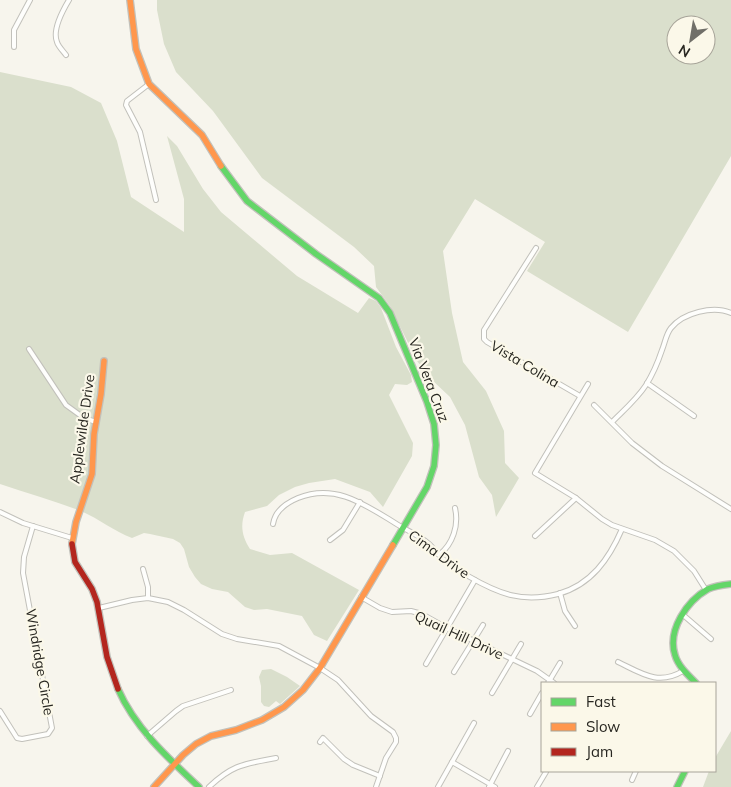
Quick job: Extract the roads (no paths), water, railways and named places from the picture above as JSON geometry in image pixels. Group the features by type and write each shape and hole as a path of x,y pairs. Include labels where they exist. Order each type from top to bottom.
{"street":[{"path":"14,47 14,30 30,0"},
{"path":"66,55 56,41 56,32 69,0"},
{"name":"Via Vera Cruz","path":"130,0 136,49 149,84 202,135 227,176 247,201 316,254 379,298 390,313 418,381 419,390 428,406 437,440 437,458 433,476 320,668 301,694 279,712 260,722 204,739 190,749 154,787"},
{"path":"149,84 127,101 126,105 140,132 156,200"},
{"name":"Vista Colina","path":"536,248 484,330 484,339 580,396"},
{"path":"612,422 633,402 647,383 654,371 667,334 678,322 703,310 715,308 731,313"},
{"path":"29,349 66,405 84,418 96,422"},
{"name":"Applewilde Drive","path":"104,361 93,441 94,458 91,476 72,538 72,554 94,592 99,608 106,656 113,680 124,704 147,736 199,787"},
{"path":"647,383 694,416"},
{"path":"588,384 535,474 576,498 602,519 622,529 655,540 674,551 694,571 706,590"},
{"path":"594,405 632,443 662,466 731,509"},
{"name":"Cima Drive","path":"273,524 277,512 295,499 307,494 334,493 347,496 426,542 451,566 493,590 518,597 547,596 578,586 601,567 608,558 622,529"},
{"path":"534,536 576,498"},
{"path":"330,540 343,530 360,502"},
{"path":"439,555 451,541 456,529 455,508"},
{"path":"0,512 33,526 72,538"},
{"name":"Windridge Circle","path":"0,710 17,738 22,739 48,734 52,728 23,573 24,557 33,526"},
{"path":"143,570 148,587 148,598"},
{"path":"426,664 475,580"},
{"path":"695,682 683,671 673,650 673,636 682,614 699,595 713,586 731,584"},
{"path":"560,593 565,611 574,626"},
{"name":"Quail Hill Drive","path":"361,597 380,608 392,612 422,614 473,641 537,671 549,682"},
{"path":"99,608 148,598 168,602 222,634 237,639 279,646 320,668 338,680 371,716 393,732 396,742 386,758 376,787"},
{"path":"682,614 712,639"},
{"path":"454,672 483,625"},
{"path":"492,693 521,644"},
{"path":"618,662 647,676 656,678 669,678 683,671"},
{"path":"549,682 560,663"},
{"path":"147,736 183,706 231,690"},
{"path":"530,714 541,695"},
{"path":"438,787 474,723"},
{"path":"320,742 324,738 344,759 353,765 380,776"},
{"path":"489,786 508,751"},
{"path":"209,787 228,770 242,764 276,758"},
{"path":"452,762 489,786 495,787"},
{"path":"537,787 546,772"},
{"path":"632,780 636,772"},
{"path":"677,787 684,772"}]}
